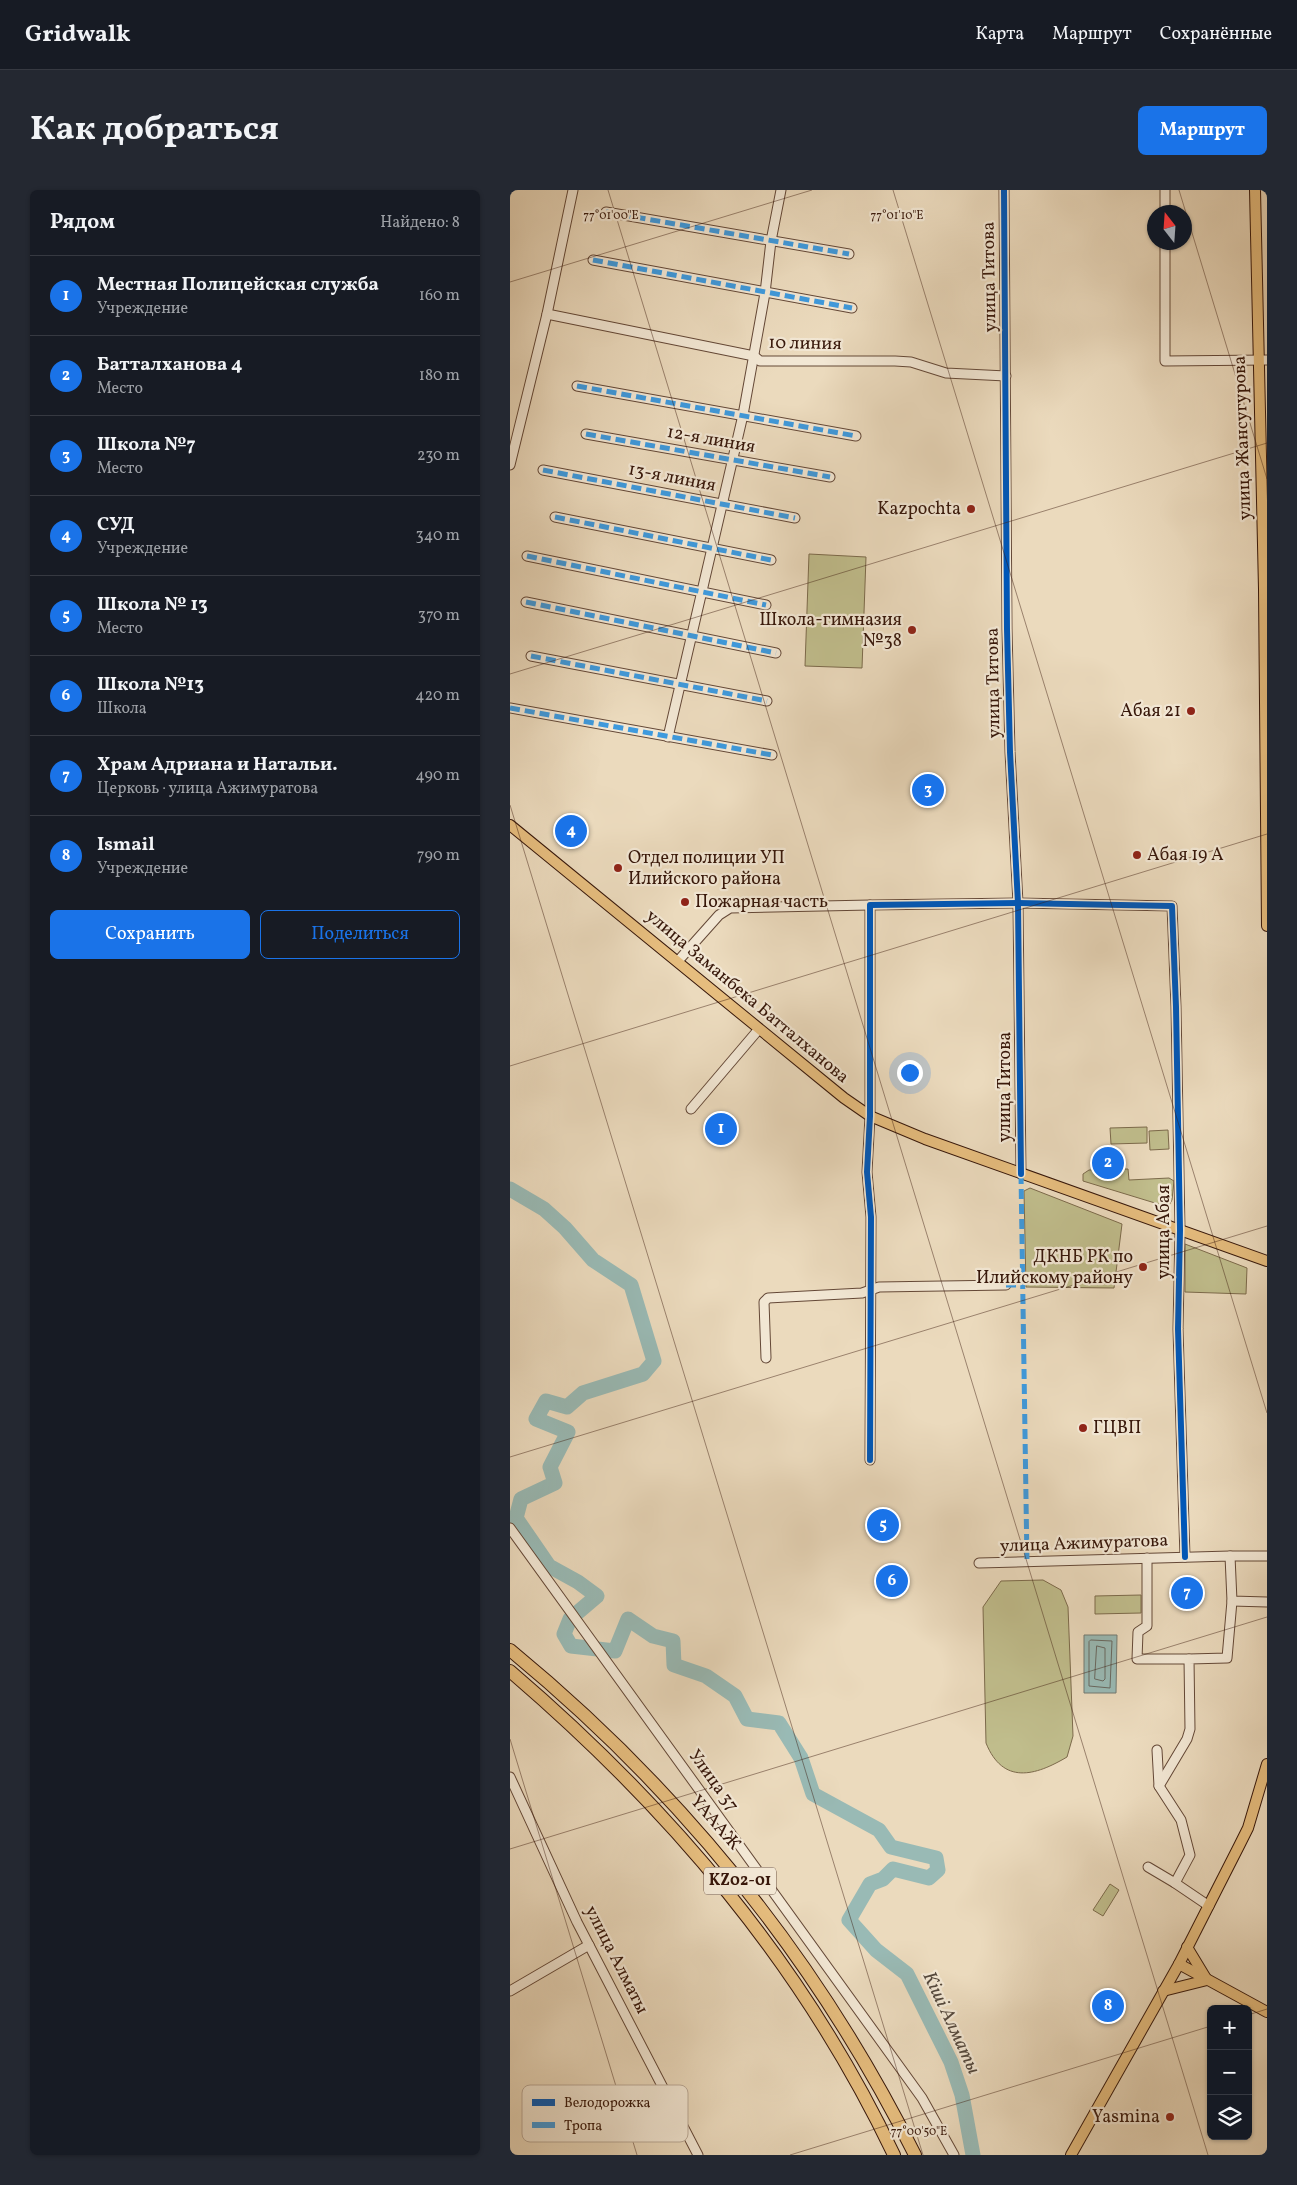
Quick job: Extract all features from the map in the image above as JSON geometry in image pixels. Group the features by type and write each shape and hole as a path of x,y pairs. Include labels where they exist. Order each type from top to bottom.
{"highway":[{"name":"ҮАААЖ","path":"510,1650 647,1776 685,1815 730,1868 766,1913 836,2013 878,2085 915,2155"},
{"name":"ҮАААЖ","path":"510,1671 613,1766 706,1864 769,1946 813,2012 855,2079 894,2155"}],"main road":[{"name":"улица Жансугурова","path":"1255,190 1262,360 1267,926"},
{"name":"улица Заманбека Батталханова","path":"510,824 844,1098 870,1116 1020,1174 1267,1261"},
{"path":"1071,2155 1179,1964 1209,1906 1248,1828 1267,1764"},
{"path":"1187,1947 1207,1980"},
{"path":"1179,1964 1267,2012"},
{"path":"1163,1991 1207,1980"}],"street":[{"path":"510,465 573,190"},
{"path":"668,737 690,637 744,415 765,294 771,241 781,190"},
{"name":"улица Титова","path":"1004,190 1010,734 1018,903 1020,1174"},
{"path":"1165,190 1165,205"},
{"path":"606,212 849,254"},
{"path":"1165,250 1165,360 1262,360"},
{"path":"594,260 765,294 852,308"},
{"name":"10 линия","path":"546,314 754,356 760,361 895,361 911,362 946,373 1006,376"},
{"path":"578,386 856,436"},
{"name":"12-я линия","path":"586,434 830,477"},
{"name":"13-я линия","path":"542,470 795,518"},
{"path":"555,518 771,560"},
{"path":"527,556 766,605"},
{"path":"526,602 690,637 776,653"},
{"path":"531,656 766,701"},
{"path":"510,708 772,755"},
{"path":"678,961 719,915 730,908 1018,903"},
{"name":"улица Абая","path":"1018,903 1172,906 1176,1007 1180,1230 1178,1329 1185,1557"},
{"path":"870,905 870,1116 867,1172 871,1217 870,1460"},
{"path":"692,1110 759,1029"},
{"path":"766,1358 764,1302 768,1298 862,1293 879,1287 1006,1286"},
{"name":"Улица 37","path":"510,1528 922,2098 954,2155"},
{"path":"1147,1558 1147,1626 1138,1632 1137,1659 1189,1659 1227,1658 1232,1601 1230,1556"},
{"name":"улица Ажимуратова","path":"979,1564 1267,1556"},
{"path":"1232,1601 1267,1602"},
{"path":"1159,1786 1187,1738 1190,1729 1189,1659"},
{"path":"1157,1750 1159,1786 1182,1820 1188,1838 1190,1855 1175,1883"},
{"name":"улица Алматы","path":"510,1777 589,1945 662,2085"},
{"path":"1148,1867 1209,1906"},
{"path":"510,1991 589,1945"},
{"name":"улица Алматы","path":"688,2136 698,2155"}],"shaded area":[{"path":"809,554 866,557 862,668 805,666"},
{"path":"1147,1127 1147,1143 1111,1144 1110,1128"},
{"path":"1168,1130 1169,1149 1150,1150 1149,1131"},
{"path":"1128,1169 1129,1180 1169,1178 1174,1181 1172,1200 1168,1207 1083,1181 1083,1174 1089,1170"},
{"path":"1030,1188 1122,1224 1114,1288 1026,1287 1024,1191"},
{"path":"1185,1244 1247,1268 1246,1294 1185,1292"},
{"path":"1043,1580 1061,1590 1068,1607 1073,1736 1067,1757 1043,1769 1021,1773 1001,1766 986,1743 983,1607 1001,1581"},
{"path":"1141,1595 1141,1613 1095,1614 1095,1596"},
{"path":"1110,1884 1119,1890 1103,1916 1093,1910"}],"water":[{"path":"1084,1635 1117,1635 1116,1693 1084,1693"}],"waterway":[{"name":"Кіші Алматы","path":"510,1189 544,1209 565,1228 593,1260 631,1285 654,1361 643,1374 583,1393 567,1407 546,1401 536,1419 568,1432 550,1467 555,1483 521,1499 516,1518 549,1566 578,1582 597,1596 570,1619 564,1634 571,1646 615,1651 628,1619 653,1636 673,1641 674,1665 706,1676 735,1696 747,1719 779,1723 801,1758 813,1794 879,1830 891,1847 936,1858 938,1870 929,1878 893,1869 883,1879 870,1884 849,1920 876,1950 907,1974 951,2062 962,2095 973,2155"}],"marked path":[{"path":"606,212 849,254"},
{"path":"593,260 852,308"},
{"path":"577,386 856,436"},
{"path":"586,434 830,477"},
{"path":"543,470 795,518"},
{"path":"555,517 771,560"},
{"path":"527,556 766,605"},
{"path":"526,602 776,653"},
{"path":"531,656 767,701"},
{"path":"510,708 772,755"},
{"path":"1021,1174 1027,1563"},
{"path":"1006,1285 1022,1285"}],"cycle path":[{"path":"1004,190 1007,629 1010,752 1018,903 1021,1174"},
{"path":"870,1460 871,1217 867,1172 870,1116 870,905 1018,903 1172,906 1176,1007 1180,1230 1178,1329 1185,1557"}],"place":[{"name":"Kazpochta","path":"971,509"},
{"name":"Школа-гимназия №38","path":"912,630"},
{"name":"Абая 21","path":"1191,711"},
{"name":"Школа №7","path":"928,790"},
{"name":"СУД","path":"571,831"},
{"name":"Абая 19 А","path":"1137,855"},
{"name":"Отдел полиции УП Илийского района","path":"618,868"},
{"name":"Пожарная часть","path":"685,902"},
{"name":"Местная Полицейская служба","path":"721,1129"},
{"name":"Батталханова 4","path":"1108,1163"},
{"name":"ДКНБ РК по Илийскому району","path":"1143,1267"},
{"name":"ГЦВП","path":"1083,1428"},
{"name":"Школа № 13","path":"883,1525"},
{"name":"Школа №13","path":"892,1581"},
{"name":"Храм Адриана и Натальи.","path":"1187,1593"},
{"name":"Ismail","path":"1108,2006"},
{"name":"Yasmina","path":"1170,2117"}]}
